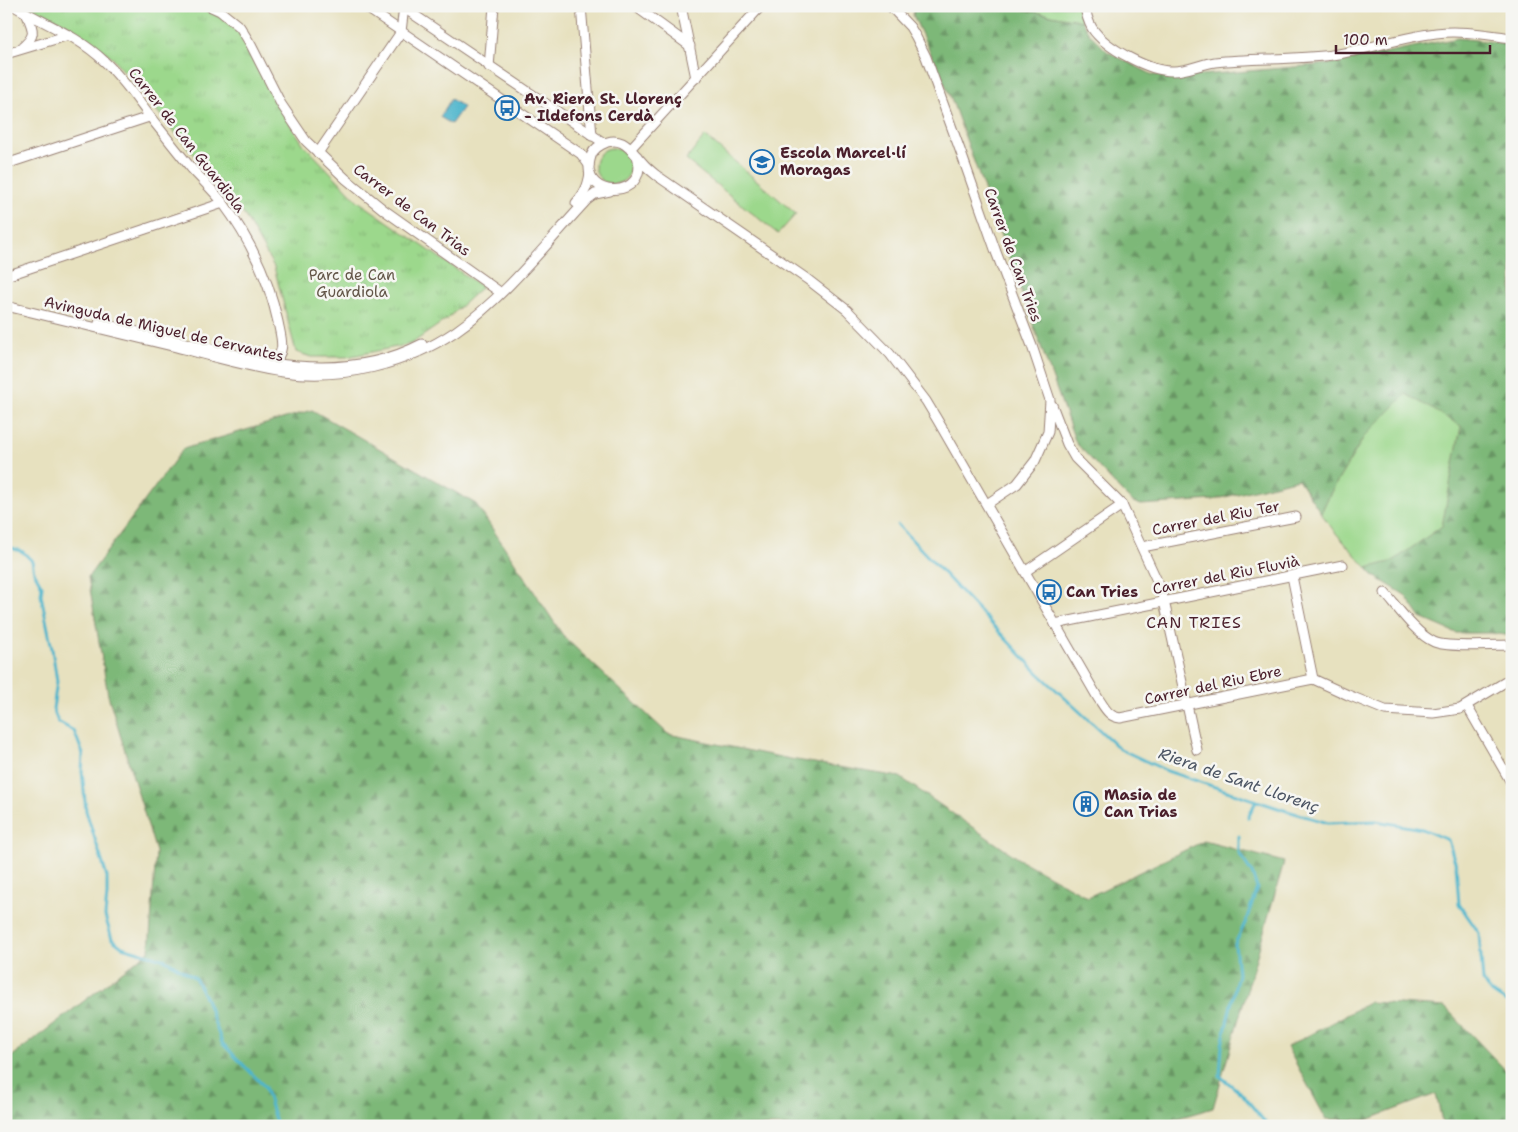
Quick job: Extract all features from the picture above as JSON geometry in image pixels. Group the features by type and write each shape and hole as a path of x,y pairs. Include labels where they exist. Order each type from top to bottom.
{"street":[{"name":"Carrer de Can Guardiola","path":"14,6 83,44 120,76 183,159 223,203 246,238 270,293 283,346 279,356 272,363"},
{"name":"Carrer de Can Trias","path":"209,6 220,11 240,27 280,104 306,141 318,153 358,190 384,210 497,290"},
{"path":"364,6 581,154 598,185 610,190 620,190 626,188 636,178 646,174 656,175"},
{"path":"489,67 494,6"},
{"path":"581,6 592,136"},
{"path":"635,6 690,46"},
{"path":"681,6 696,78"},
{"path":"631,148 761,6"},
{"name":"Carrer de Can Tries","path":"890,6 910,27 926,57 1050,400 1048,432 1036,461 1016,484 987,504"},
{"path":"1085,6 1092,28 1112,47 1131,58 1153,67 1173,72 1212,63 1353,52 1438,33 1472,33 1512,38"},
{"path":"318,153 401,32 403,7"},
{"path":"403,7 592,136 604,143 618,142 631,148 648,169 807,279 847,310 864,326 890,354 926,401 1056,624"},
{"path":"16,51 27,43 32,34 33,29 26,13"},
{"path":"6,54 69,36"},
{"path":"6,164 149,116"},
{"path":"590,169 590,158 594,151 604,143"},
{"path":"636,178 639,166 637,156"},
{"name":"Avinguda de Miguel de Cervantes","path":"6,300 272,363 299,367 336,367 385,358 405,352 435,338 483,304 582,196 588,186 590,169"},
{"name":"Avinguda de Miguel de Cervantes","path":"6,306 276,371 326,374 363,370 413,355 466,324 504,290 587,200 595,194 610,190"},
{"path":"6,276 223,203"},
{"path":"1050,400 1067,444 1075,458 1122,505 1159,585 1197,750"},
{"path":"1026,571 1122,505"},
{"name":"Carrer del Riu Ter","path":"1142,547 1296,517"},
{"name":"Carrer del Riu Fluvià","path":"1056,624 1343,565"},
{"path":"1292,576 1313,678 1348,695 1386,710 1433,713 1454,711 1466,706 1512,678"},
{"path":"1385,593 1418,631 1435,642 1456,645 1512,646"},
{"name":"Carrer del Riu Ebre","path":"1056,624 1105,708 1114,718 1187,705 1313,678"},
{"path":"1466,706 1512,784"}],"green space":[{"name":"Parc de Can Guardiola","path":"22,6 196,6 214,13 238,30 253,53 287,120 304,145 358,201 482,287 447,319 411,344 347,357 311,357 296,352 274,267 245,216 111,56 65,23"},
{"path":"915,6 1005,6 1082,21 1089,33 1108,52 1153,75 1190,76 1329,64 1458,38 1512,44 1512,636 1491,633 1456,633 1421,618 1405,595 1374,576 1367,568 1393,561 1442,526 1461,426 1364,437 1330,494 1321,513 1298,479 1213,500 1141,505 1133,502 1124,494 1076,443 951,98 913,15"},
{"path":"1005,6 1079,6 1082,21"},
{"path":"705,136 796,214 778,234 686,160"},
{"path":"613,148 620,149 626,153 630,159 630,173 626,179 620,183 613,184 606,183 600,179 596,173 595,166 596,159 600,153 606,149"},
{"path":"1406,394 1461,426 1442,526 1393,561 1367,568 1334,531 1321,513 1330,494 1364,437"},
{"path":"312,410 476,504 564,637 668,734 790,759 900,777 1017,858 1088,897 1204,841 1284,862 1213,1108 1150,1126 6,1126 6,1061 149,951 156,852 108,695 88,577 183,449"},
{"path":"1370,1002 1445,1007 1512,1077 1512,1126 1443,1126 1436,1094 1367,1120 1326,1119 1287,1047"}],"water":[{"path":"451,99 463,107 451,124 440,117"}],"waterway":[{"name":"Riera de Sant Llorenç","path":"898,525 1038,673 1120,749 1167,771 1328,823 1376,821 1422,829 1448,840 1456,865 1459,904 1479,933 1483,981 1492,992 1512,1005"},
{"path":"6,546 23,552 32,561 34,572 42,586 41,595 57,681 53,709 58,722 74,731 83,754 82,771 86,811 107,877 105,916 112,939 122,947 166,960 195,978 206,999 222,1043 265,1087 277,1126"},
{"path":"1248,818 1256,801"},
{"path":"1239,836 1239,853 1252,873 1257,888 1246,921 1235,944 1238,974 1222,1045 1220,1076 1243,1095 1268,1126"}],"place":[{"name":"Av. Riera St. Llorenç - Ildefons Cerdà","path":"507,108"},
{"name":"Escola Marcel·lí Moragas","path":"762,162"},
{"name":"Can Tries","path":"1049,592"},
{"name":"Masia de Can Trias","path":"1086,804"}],"district":[{"name":"CAN TRIES","path":"1194,622"}]}
